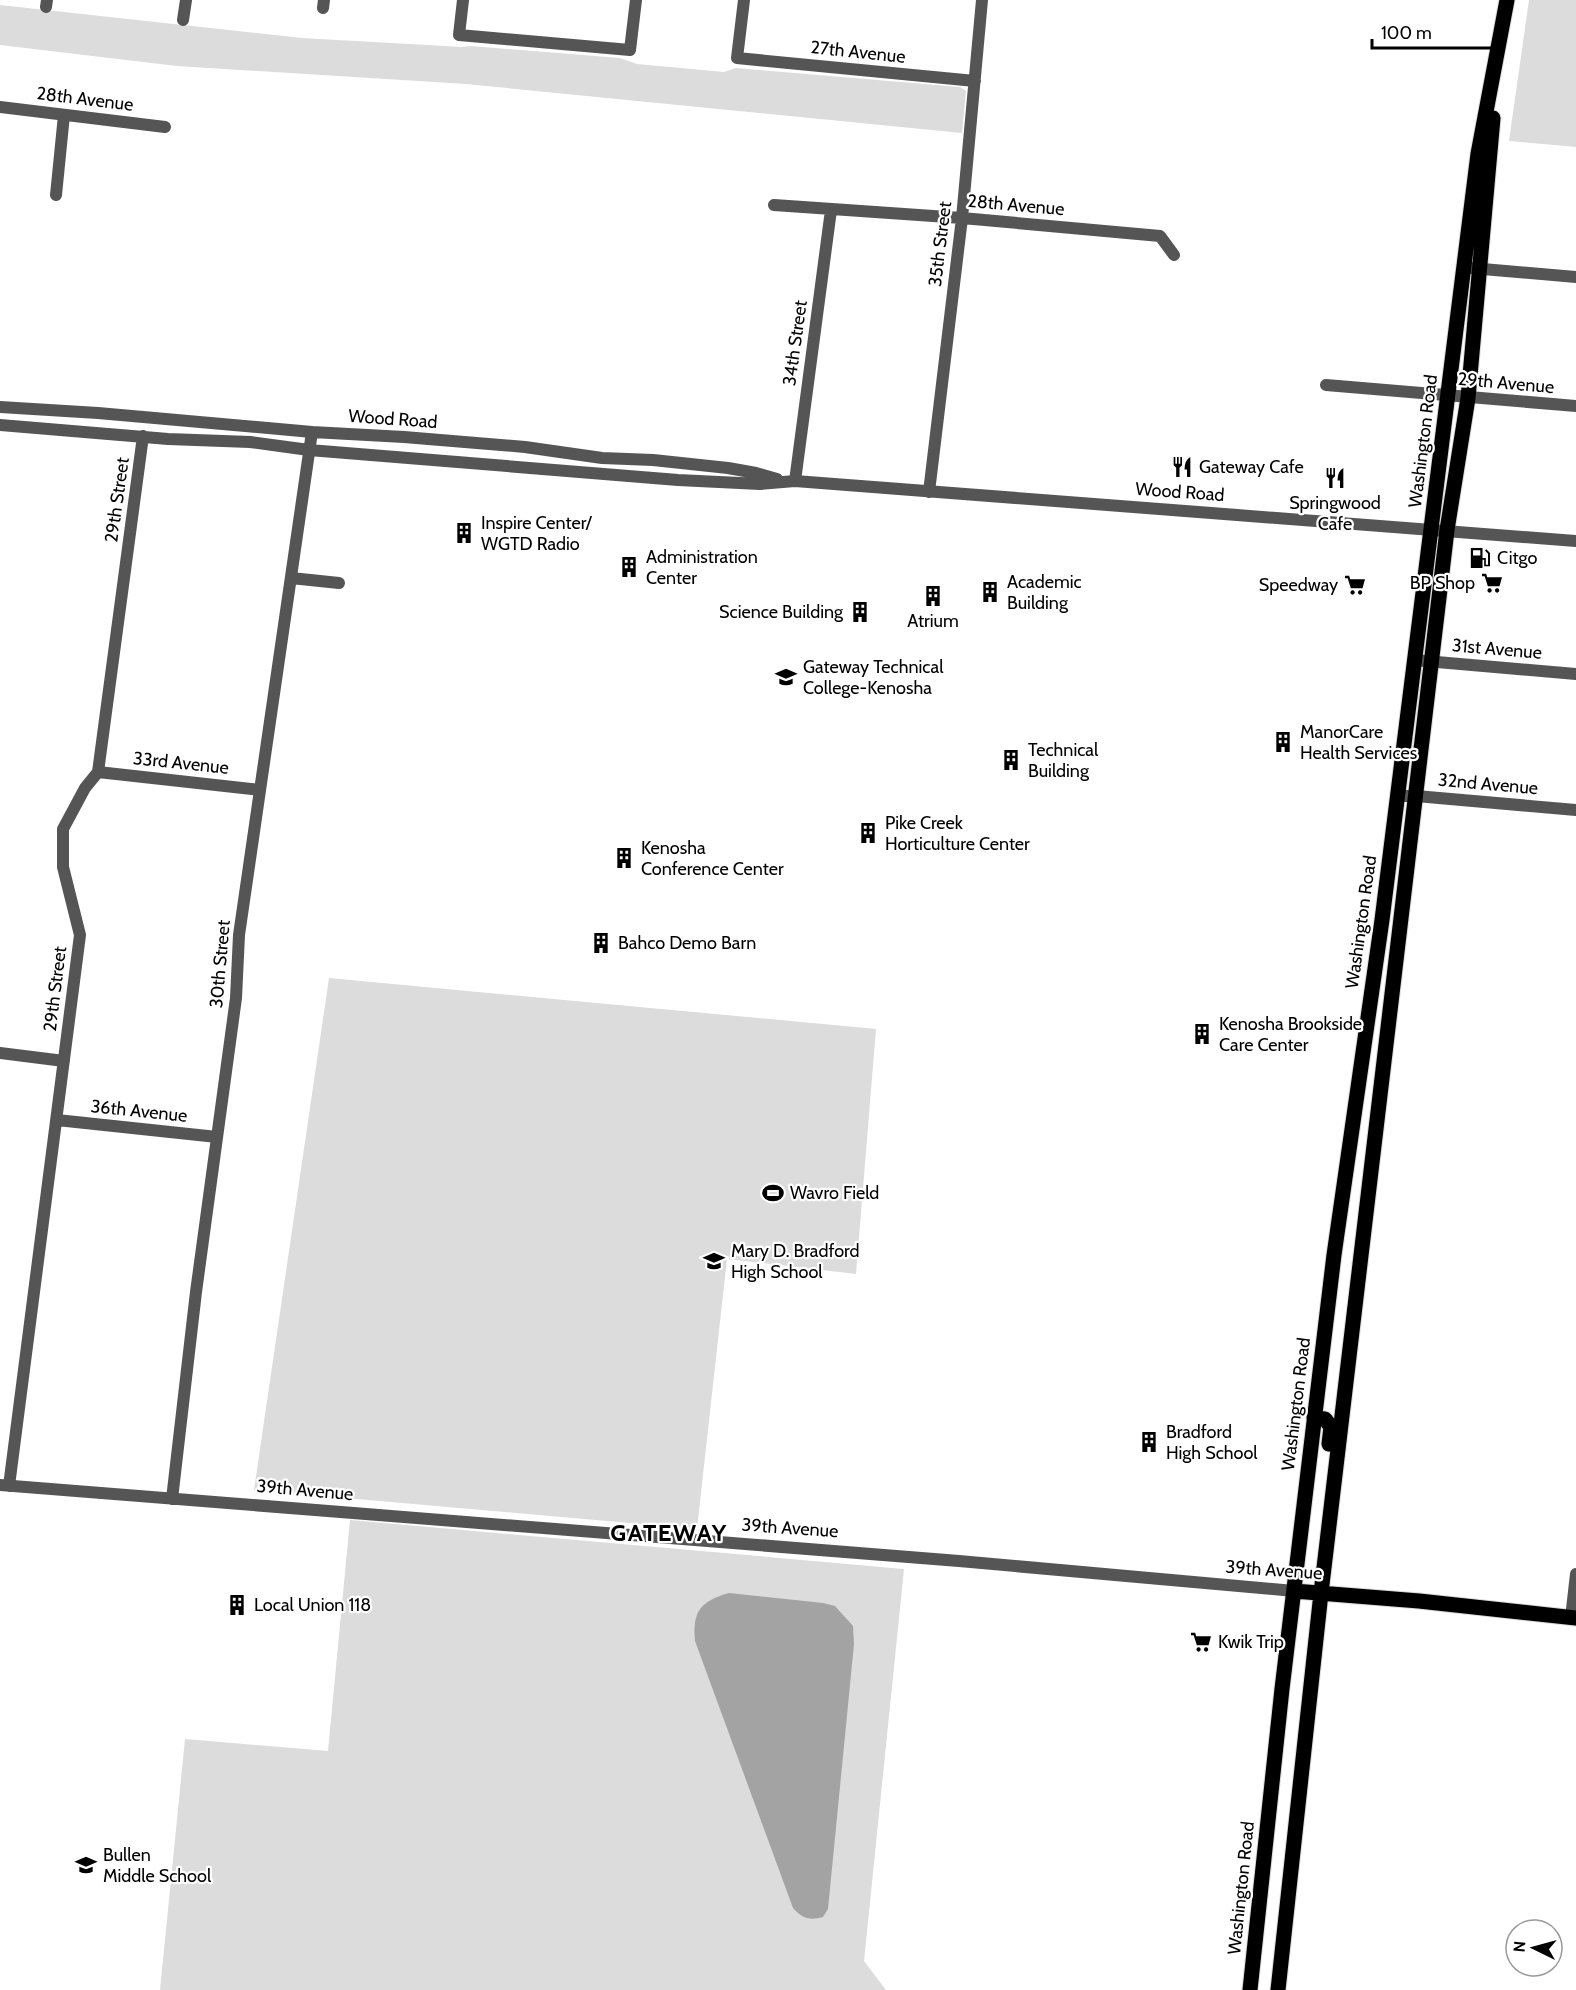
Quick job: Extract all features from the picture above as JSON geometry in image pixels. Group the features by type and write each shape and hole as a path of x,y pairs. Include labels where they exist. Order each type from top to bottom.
{"main road":[{"name":"Washington Road","path":"1278,1990 1332,1494 1432,662 1448,396 1478,153 1507,0"},
{"name":"Washington Road","path":"1250,1990 1314,1418 1358,1077 1390,856 1414,660 1468,398 1481,269 1499,40"},
{"path":"1390,856 1408,857"},
{"path":"1314,1418 1325,1419 1331,1427 1326,1472 1332,1494"},
{"name":"39th Avenue","path":"1294,1591 1419,1601 1573,1618"}],"street":[{"path":"183,20 186,0"},
{"path":"463,0 459,35 630,50 636,0"},
{"name":"27th Avenue","path":"744,0 737,58 975,81"},
{"name":"35th Street","path":"929,492 962,218 982,0"},
{"name":"28th Avenue","path":"0,108 165,127"},
{"path":"56,195 64,115"},
{"name":"28th Avenue","path":"774,206 962,218 1160,236 1174,255"},
{"name":"34th Street","path":"795,481 831,210"},
{"path":"1464,268 1576,277"},
{"name":"29th Avenue","path":"1326,385 1576,406"},
{"name":"Wood Road","path":"0,407 525,447 602,458 653,460 737,469 756,472 781,481"},
{"name":"Wood Road","path":"0,425 250,442 309,450 678,480 760,484 795,481 1576,541"},
{"name":"30th Street","path":"172,1499 196,1292 236,998 239,935 312,432"},
{"name":"29th Street","path":"5,1486 57,1120 80,935 63,867 63,829 85,788 98,772 143,436"},
{"path":"291,578 339,583"},
{"name":"31st Avenue","path":"1414,660 1576,674"},
{"name":"33rd Avenue","path":"98,772 260,790"},
{"name":"32nd Avenue","path":"1397,796 1576,810"},
{"path":"0,1053 64,1061"},
{"name":"36th Avenue","path":"57,1120 218,1137"},
{"name":"39th Avenue","path":"5,1486 959,1561 1294,1591"},
{"path":"1573,1618 1576,1574"}],"shaded area":[{"path":"1529,0 1576,0 1576,147 1509,141"},
{"path":"0,5 302,38 471,46 620,58 637,64 724,72 736,68 960,87 966,91 962,133 466,84 177,66 0,45"},
{"path":"329,978 876,1029 856,1274 727,1259 697,1529 254,1490"},
{"path":"350,1520 904,1569 864,1961 886,1990 160,1990 185,1739 328,1751"},
{"path":"729,1593 835,1606 853,1626 854,1644 828,1909 823,1917 806,1918 793,1908 695,1641 695,1622 700,1609 711,1600"}],"place":[{"name":"Gateway Cafe","path":"1182,467"},
{"name":"Springwood Cafe","path":"1335,478"},
{"name":"Inspire Center/ WGTD Radio","path":"464,533"},
{"name":"Citgo","path":"1480,558"},
{"name":"Administration Center","path":"629,567"},
{"name":"BP Shop","path":"1492,583"},
{"name":"Speedway","path":"1355,585"},
{"name":"Academic Building","path":"990,592"},
{"name":"Atrium","path":"933,596"},
{"name":"Science Building","path":"860,612"},
{"name":"Gateway Technical College-Kenosha","path":"786,677"},
{"name":"ManorCare Health Services","path":"1283,742"},
{"name":"Technical Building","path":"1011,760"},
{"name":"Pike Creek Horticulture Center","path":"868,833"},
{"name":"Kenosha Conference Center","path":"624,858"},
{"name":"Bahco Demo Barn","path":"601,943"},
{"name":"Kenosha Brookside Care Center","path":"1202,1034"},
{"name":"Wavro Field","path":"773,1193"},
{"name":"Mary D. Bradford High School","path":"714,1261"},
{"name":"Bradford High School","path":"1149,1442"},
{"name":"Local Union 118","path":"237,1605"},
{"name":"Kwik Trip","path":"1201,1642"},
{"name":"Bullen Middle School","path":"86,1865"}],"district":[{"name":"GATEWAY","path":"669,1533"}]}
